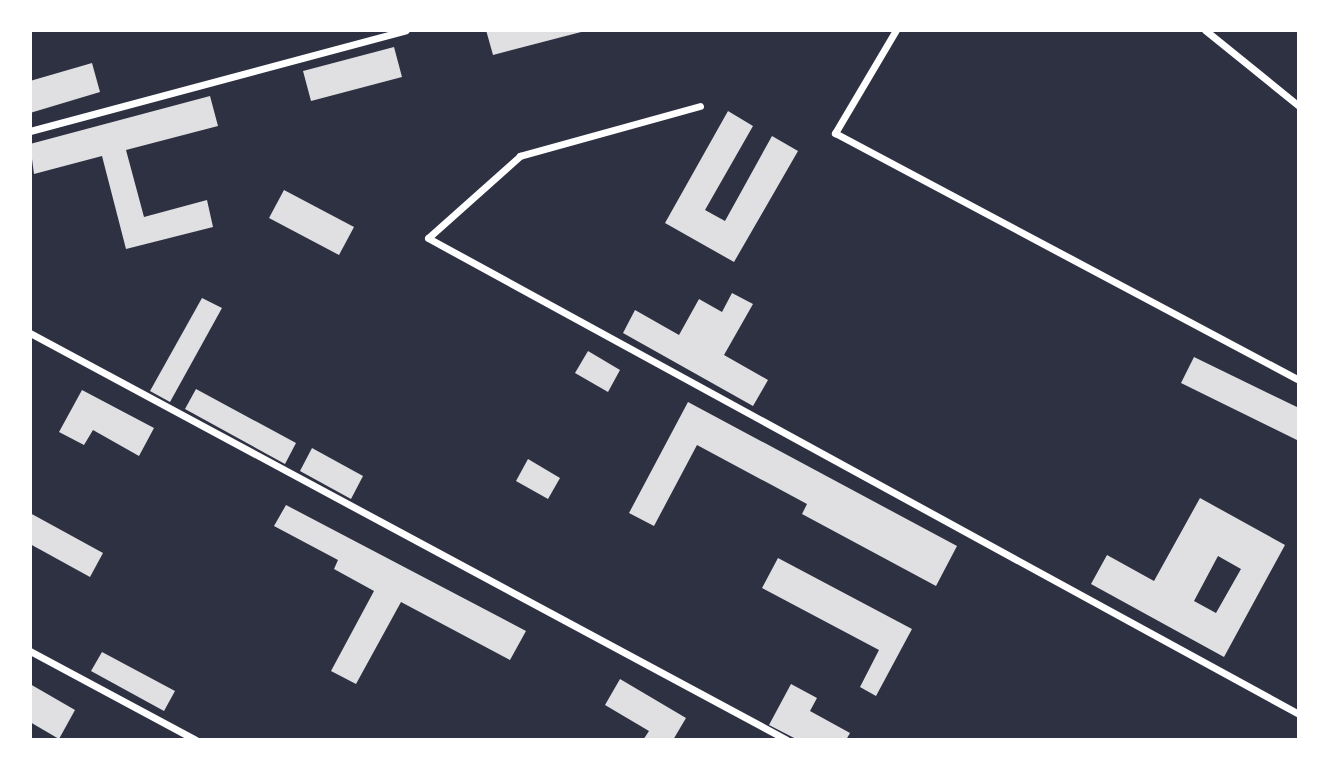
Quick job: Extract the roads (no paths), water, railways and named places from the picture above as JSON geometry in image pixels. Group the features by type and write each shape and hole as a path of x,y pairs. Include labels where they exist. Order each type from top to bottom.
{"street":[{"path":"30,131 406,30"},
{"path":"896,30 835,133 1299,380"},
{"path":"1205,30 1299,106"},
{"path":"700,106 520,156 428,238 1299,714"},
{"path":"30,333 787,740"},
{"path":"30,651 196,740"}]}
